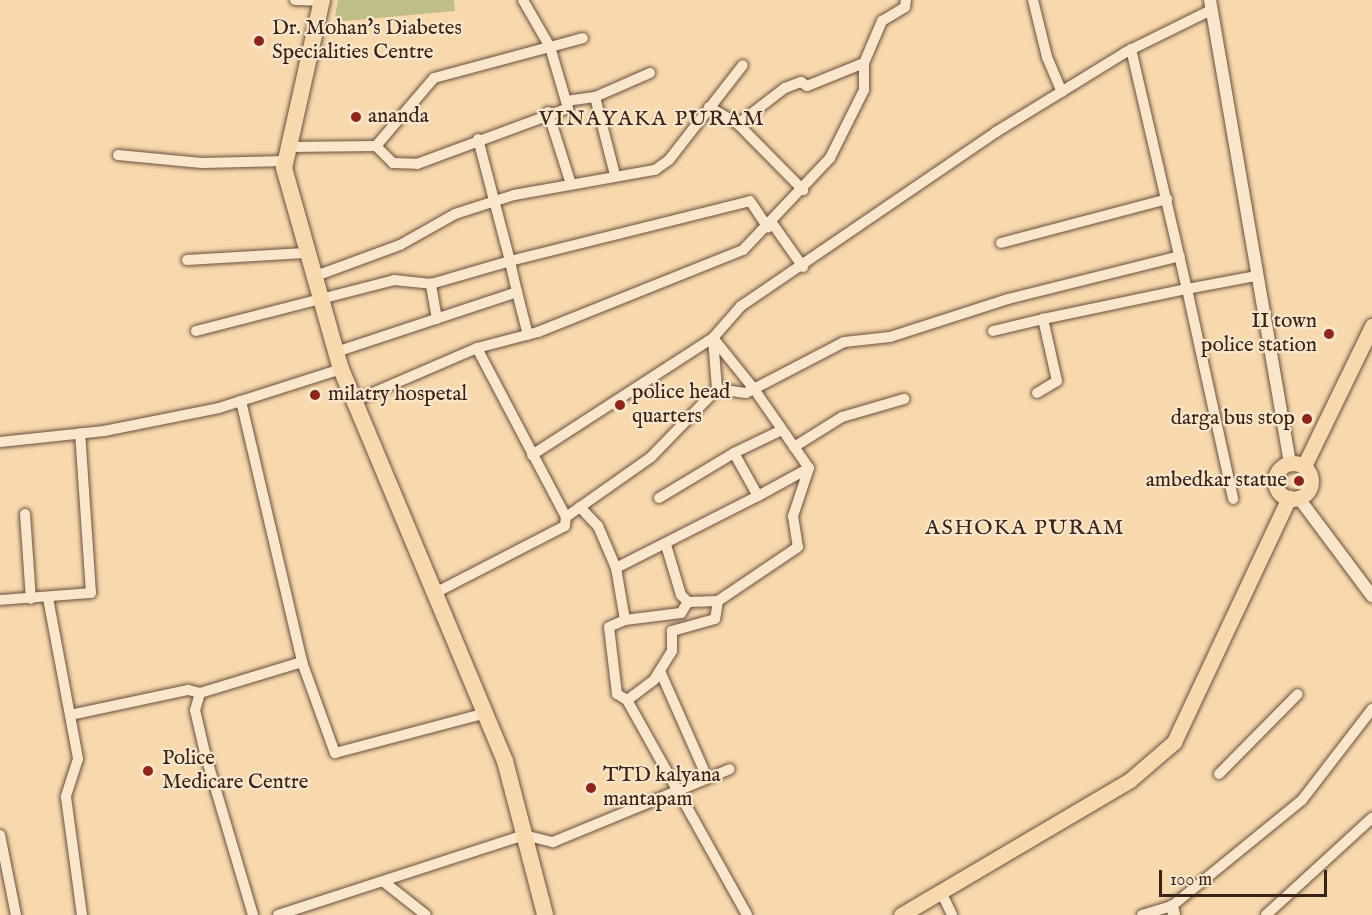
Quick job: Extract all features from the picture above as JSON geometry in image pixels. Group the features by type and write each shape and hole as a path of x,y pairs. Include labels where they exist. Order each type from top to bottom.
{"highway":[{"path":"322,1 287,154 306,253 341,369 505,760 544,915"}],"main road":[{"path":"1293,498 1280,492 1276,477 1297,465 1372,326"},
{"path":"901,915 1130,780 1174,742 1293,498 1311,484 1297,465"}],"street":[{"path":"295,0 322,1"},
{"path":"376,146 393,163 417,164 548,112 568,108 550,47 524,0"},
{"path":"354,401 477,348 528,335 709,267 743,250 770,225 830,158 864,90 864,63 882,21 905,7 906,0"},
{"path":"1033,0 1047,57 1062,92"},
{"path":"532,455 713,338 741,306 803,267 1062,92 1131,49 1210,5 1256,276 1297,465"},
{"path":"118,155 202,163 376,146 434,78 583,38"},
{"path":"1131,49 1180,256 1233,499"},
{"path":"738,124 785,88 801,82 807,87 864,63"},
{"path":"313,278 495,201 615,175 654,170 669,160 743,65"},
{"path":"566,101 595,97 650,73"},
{"path":"595,97 615,175"},
{"path":"709,107 738,124 803,190"},
{"path":"548,112 571,184"},
{"path":"478,140 528,335"},
{"path":"1001,243 1018,234 1167,199"},
{"path":"196,331 321,302 394,280 431,284 510,261 750,201 803,267"},
{"path":"187,260 306,253"},
{"path":"566,517 651,457 717,389 754,389 844,342 890,337 1008,299 1180,256"},
{"path":"993,331 1256,276"},
{"path":"431,284 437,319"},
{"path":"336,352 517,292"},
{"path":"1037,393 1057,381 1043,319"},
{"path":"713,338 754,389 809,468"},
{"path":"713,338 717,389"},
{"path":"435,593 565,526 566,517 477,348"},
{"path":"0,442 80,433 241,401 341,369"},
{"path":"794,447 842,417 904,399"},
{"path":"241,401 302,662 335,753 486,714"},
{"path":"659,498 734,453 782,430"},
{"path":"0,600 91,593 80,433"},
{"path":"734,453 758,496"},
{"path":"616,568 666,545 809,468"},
{"path":"666,545 681,595 688,602 718,601 798,547 793,516 809,468"},
{"path":"1293,498 1372,596"},
{"path":"580,507 598,526 616,568 625,620"},
{"path":"25,514 31,599"},
{"path":"48,597 78,759 66,797 82,915"},
{"path":"627,700 660,671 672,651 672,631 715,619 718,601"},
{"path":"688,602 681,613 625,620 609,627 617,694 627,700 675,791 747,915"},
{"path":"70,715 188,690 200,693 302,662"},
{"path":"660,671 703,768"},
{"path":"200,693 195,710 205,753 253,915"},
{"path":"1219,774 1299,694"},
{"path":"1142,915 1173,911 1302,800 1372,709"},
{"path":"278,915 524,835 553,842 730,769"},
{"path":"1266,915 1372,818"},
{"path":"0,835 16,915"},
{"path":"384,882 426,915"},
{"path":"941,892 952,915"}],"shaded area":[{"path":"338,0 454,0 455,11 334,22"}],"place":[{"name":"Dr. Mohan's Diabetes Specialities Centre","path":"259,41"},
{"name":"ananda","path":"356,117"},
{"name":"II town police station","path":"1329,334"},
{"name":"milatry hospetal","path":"315,395"},
{"name":"police head quarters","path":"620,405"},
{"name":"darga bus stop","path":"1307,419"},
{"name":"ambedkar statue","path":"1299,481"},
{"name":"Police Medicare Centre","path":"148,771"},
{"name":"TTD kalyana mantapam","path":"591,788"}],"district":[{"name":"VINAYAKA PURAM","path":"652,120"},
{"name":"ASHOKA PURAM","path":"1025,529"}]}
